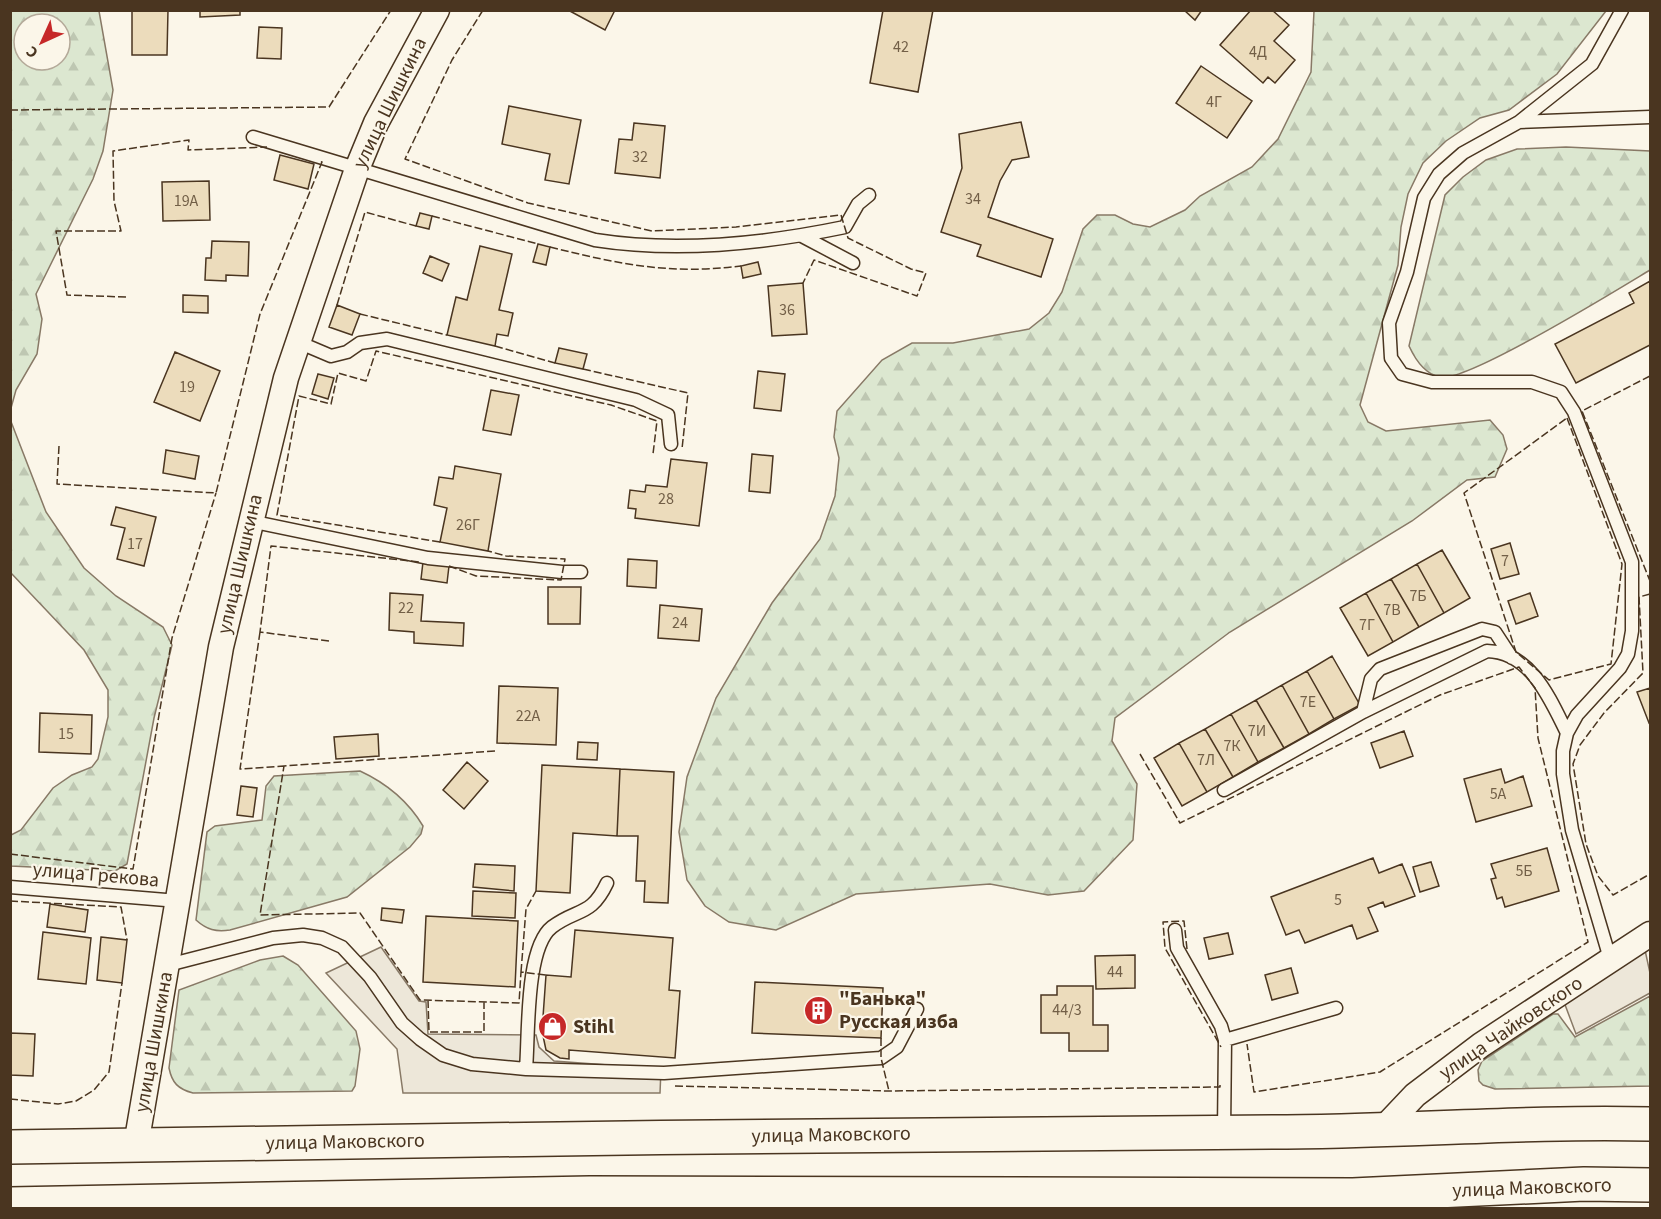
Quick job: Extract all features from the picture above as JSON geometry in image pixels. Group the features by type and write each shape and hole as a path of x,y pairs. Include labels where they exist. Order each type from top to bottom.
{"highway":[{"name":"улица Маковского","path":"10,1147 827,1134 1380,1132 1577,1122 1650,1124"},
{"name":"улица Маковского","path":"10,1203 101,1205 590,1193 1347,1202 1650,1185"}],"street":[{"name":"улица Шишкина","path":"136,1145 221,647 250,521 298,342 357,168 376,123 437,10"},
{"name":"улица Чайковского","path":"1380,1132 1415,1095 1472,1052 1650,934"}],"lane":[{"path":"1611,962 1572,830 1563,774 1563,751 1567,733 1577,715 1620,668 1628,654 1632,631 1632,562 1575,412 1561,392 1532,382 1432,382 1402,374 1391,358 1389,324 1407,272 1424,198 1439,174 1463,153 1520,122 1592,64 1622,10"},
{"path":"1520,122 1650,117"},
{"path":"253,137 586,237 622,244 701,247 802,236 845,227 858,204 868,195"},
{"path":"802,236 853,263"},
{"path":"298,342 331,357 347,352 360,343 387,339 636,400 668,415 671,444"},
{"path":"250,521 428,558 581,572"},
{"path":"1363,712 1371,679 1380,669 1482,629 1495,632 1512,658"},
{"path":"1224,790 1363,712 1487,651 1498,651 1512,658 1542,684 1567,733"},
{"path":"526,1069 533,973 538,946 543,936 553,926 594,904 607,883"},
{"name":"улица Грекова","path":"10,887 178,901"},
{"path":"1175,930 1177,948 1216,1014 1225,1040 1224,1132"},
{"path":"168,965 273,938 303,935 322,938 342,947 370,977 402,1023 443,1055 472,1064 526,1069 664,1073 881,1058 897,1047 917,1009"},
{"path":"1225,1040 1336,1008"}],"green space":[{"path":"11,10 99,11 113,90 103,151 93,179 36,294 42,319 37,354 16,390 11,408"},
{"path":"1314,11 1606,11 1557,74 1509,110 1480,118 1446,141 1423,163 1408,194 1401,227 1398,265 1360,405 1368,422 1386,431 1490,420 1503,435 1507,449 1495,477 1467,480 1412,521 1230,632 1115,718 1112,741 1137,784 1133,840 1084,891 1048,895 990,884 856,894 776,930 729,922 705,906 687,880 679,832 687,777 716,698 772,603 820,539 835,496 839,458 834,437 837,411 882,360 912,343 953,343 1029,329 1049,313 1062,292 1083,229 1097,215 1115,215 1133,224 1150,227 1185,210 1200,196 1252,167 1278,139 1311,72"},
{"path":"1566,147 1650,151 1650,270 1577,314 1479,366 1455,375 1440,377 1429,373 1417,361 1409,346 1445,195 1463,177 1486,160 1517,149"},
{"path":"10,419 46,512 84,568 116,596 163,627 172,645 154,718 127,864 115,871 11,866 11,835 21,830 53,788 72,775 92,767 98,759 108,717 108,690 84,650 11,573"},
{"path":"360,771 379,781 396,794 423,826 421,834 410,847 347,897 230,930 212,930 196,920 207,832 215,826 262,820 266,786 274,776"},
{"path":"283,956 298,965 356,1031 360,1049 355,1086 352,1091 193,1093 183,1090 172,1078 169,1068 179,990 260,960"},
{"path":"1650,996 1650,1086 1495,1089 1479,1081 1478,1070 1482,1061 1553,1014 1558,1014 1575,1037"}],"shaded area":[{"path":"381,947 419,1001 426,1002 428,1034 536,1035 539,1047 554,1061 661,1069 660,1093 403,1093 397,1049 326,973"},
{"path":"1645,950 1650,973 1650,993 1576,1034 1564,1002"}],"building":[{"path":"132,10 168,10 167,55 132,55"},
{"path":"200,10 240,10 240,15 200,17"},
{"path":"568,10 615,10 605,30"},
{"path":"883,10 933,10 918,92 870,83"},
{"path":"1184,10 1202,10 1195,20"},
{"path":"1251,10 1272,10 1289,25 1274,41 1295,60 1275,83 1268,77 1263,83 1220,45"},
{"path":"259,27 282,28 281,59 257,58"},
{"path":"1201,66 1252,101 1227,138 1176,103"},
{"path":"509,106 581,120 569,184 545,180 550,154 502,144"},
{"path":"1021,122 1029,157 1012,160 1000,181 988,217 1053,239 1041,277 977,256 981,245 941,232 962,168 959,134"},
{"path":"634,123 665,126 660,178 615,173 619,139 632,140"},
{"path":"280,155 314,164 308,189 274,180"},
{"path":"209,181 210,220 163,221 162,182"},
{"path":"420,213 432,216 429,229 416,226"},
{"path":"212,241 249,242 248,276 226,275 226,281 205,280 206,258 211,258"},
{"path":"538,244 550,247 546,265 533,262"},
{"path":"480,246 512,254 499,310 513,313 508,336 497,334 495,346 447,335 456,297 467,300"},
{"path":"430,256 449,264 442,281 423,273"},
{"path":"758,262 761,274 743,278 741,266"},
{"path":"1650,281 1650,345 1576,383 1555,344 1634,303 1629,293"},
{"path":"803,283 807,334 772,336 768,286"},
{"path":"183,295 208,296 208,313 183,312"},
{"path":"337,305 360,314 352,335 329,327"},
{"path":"559,348 587,354 583,369 555,363"},
{"path":"175,352 220,371 200,421 154,402"},
{"path":"758,371 785,374 781,411 754,408"},
{"path":"318,374 334,378 328,399 312,394"},
{"path":"491,390 519,395 511,435 483,430"},
{"path":"166,450 199,456 195,479 163,473"},
{"path":"752,454 773,456 770,493 749,491"},
{"path":"671,459 707,463 699,526 635,518 636,509 628,508 630,490 645,492 646,485 667,487"},
{"path":"455,466 501,474 488,551 440,542 447,508 434,505 439,477 453,479"},
{"path":"116,507 156,517 144,566 117,559 125,528 111,525"},
{"path":"1510,543 1519,574 1500,579 1491,549"},
{"path":"1442,550 1470,598 1444,613 1417,564"},
{"path":"628,559 657,561 656,588 627,586"},
{"path":"423,562 449,566 447,583 421,579"},
{"path":"1417,564 1444,613 1419,627 1391,579"},
{"path":"1391,579 1419,627 1393,642 1366,593"},
{"path":"548,587 581,587 580,624 548,624"},
{"path":"390,593 423,595 421,621 464,623 463,646 414,643 414,632 389,630"},
{"path":"1366,593 1393,642 1368,656 1340,608"},
{"path":"1530,593 1538,616 1516,624 1508,601"},
{"path":"660,605 702,609 699,641 658,638"},
{"path":"1332,656 1360,705 1334,719 1307,671"},
{"path":"1307,671 1334,719 1309,734 1282,685"},
{"path":"1282,685 1309,734 1284,748 1256,700"},
{"path":"499,686 558,688 556,745 497,743"},
{"path":"1650,688 1650,722 1649,723 1637,692"},
{"path":"1256,700 1284,748 1258,762 1231,714"},
{"path":"40,713 92,715 91,754 39,752"},
{"path":"1231,714 1258,762 1233,777 1205,729"},
{"path":"1205,729 1233,777 1207,792 1179,743"},
{"path":"1404,731 1413,756 1380,768 1371,743"},
{"path":"378,734 379,756 336,759 334,737"},
{"path":"578,742 598,743 597,760 577,759"},
{"path":"1179,743 1207,792 1182,806 1154,758"},
{"path":"467,762 488,781 464,809 443,790"},
{"path":"542,765 620,769 617,836 573,833 570,893 536,891"},
{"path":"620,769 674,772 668,903 644,902 645,881 636,881 638,836 617,836"},
{"path":"1501,769 1505,783 1523,776 1532,806 1476,822 1464,779"},
{"path":"241,786 257,788 253,817 237,815"},
{"path":"1547,848 1559,891 1505,907 1502,897 1497,899 1491,879 1496,878 1491,864"},
{"path":"1373,858 1379,873 1402,864 1415,896 1385,907 1383,902 1368,908 1378,931 1357,939 1352,925 1305,943 1299,930 1286,935 1271,897"},
{"path":"1431,862 1439,886 1420,892 1413,867"},
{"path":"475,864 515,866 514,891 473,887"},
{"path":"473,891 516,893 515,918 472,916"},
{"path":"50,904 88,910 85,932 47,927"},
{"path":"382,908 404,910 402,923 381,920"},
{"path":"426,916 518,921 515,987 423,982"},
{"path":"575,930 673,938 669,990 680,991 675,1058 569,1050 569,1059 560,1058 546,1050 542,1031 546,975 571,977"},
{"path":"43,932 91,938 86,984 38,979"},
{"path":"1228,933 1233,954 1209,959 1204,938"},
{"path":"101,937 127,940 122,983 97,980"},
{"path":"1135,955 1135,988 1096,989 1095,956"},
{"path":"1291,968 1298,993 1272,1000 1265,975"},
{"name":"\"Банька\" Русская изба","path":"755,982 883,988 881,1038 752,1033"},
{"path":"1057,986 1093,986 1093,1025 1108,1025 1108,1051 1069,1051 1069,1033 1041,1033 1041,995 1057,995"},
{"path":"10,1033 35,1034 33,1076 10,1075"}],"fence":[{"path":"10,110 329,107 391,10"},
{"path":"483,10 452,60 405,159 528,203 652,231 736,227 841,215 848,238 911,269 926,273 917,296 814,260 803,283"},
{"path":"126,297 67,295 56,231 121,231 114,201 113,151 189,140 188,150 267,147"},
{"path":"59,446 57,484 216,493 260,314 322,162 319,161"},
{"path":"337,305 365,212 416,226"},
{"path":"432,216 538,244"},
{"path":"550,247 644,266 691,269 741,266"},
{"path":"360,314 447,335"},
{"path":"495,346 555,363"},
{"path":"440,542 277,515 299,396 331,404 338,373 366,381 376,351 611,405 657,421 653,454"},
{"path":"583,369 688,393 682,449"},
{"path":"1650,376 1582,411 1650,581"},
{"path":"1567,418 1622,564 1611,664 1549,680 1516,652 1464,493 1567,418"},
{"path":"10,854 133,869 172,638 216,493"},
{"path":"329,641 260,632 271,546 420,562"},
{"path":"449,566 476,576 561,580 565,559 506,556 488,551"},
{"path":"1650,594 1639,597 1643,673 1604,713 1580,745 1573,764 1586,844 1598,876 1613,895 1650,874"},
{"path":"260,632 240,769 284,766"},
{"path":"1140,754 1180,823 1440,695 1519,667 1535,688 1538,738 1588,942 1380,1072 1254,1092 1247,1044"},
{"path":"495,751 284,766 260,915 360,913 420,1000 519,1003 521,972 546,975"},
{"path":"521,972 526,909 536,891"},
{"path":"10,901 121,907 127,940"},
{"path":"1187,949 1184,921 1163,922 1165,948 1221,1047"},
{"path":"10,1099 58,1104 76,1101 94,1090 109,1072 122,983"},
{"path":"428,1000 429,1032 484,1032 484,1002"},
{"path":"881,1038 881,1058 889,1091"},
{"path":"675,1086 889,1091 1220,1087 1220,1083"}],"place":[{"name":"\"Банька\" Русская изба","path":"818,1010"},
{"name":"Stihl","path":"552,1027"}]}
